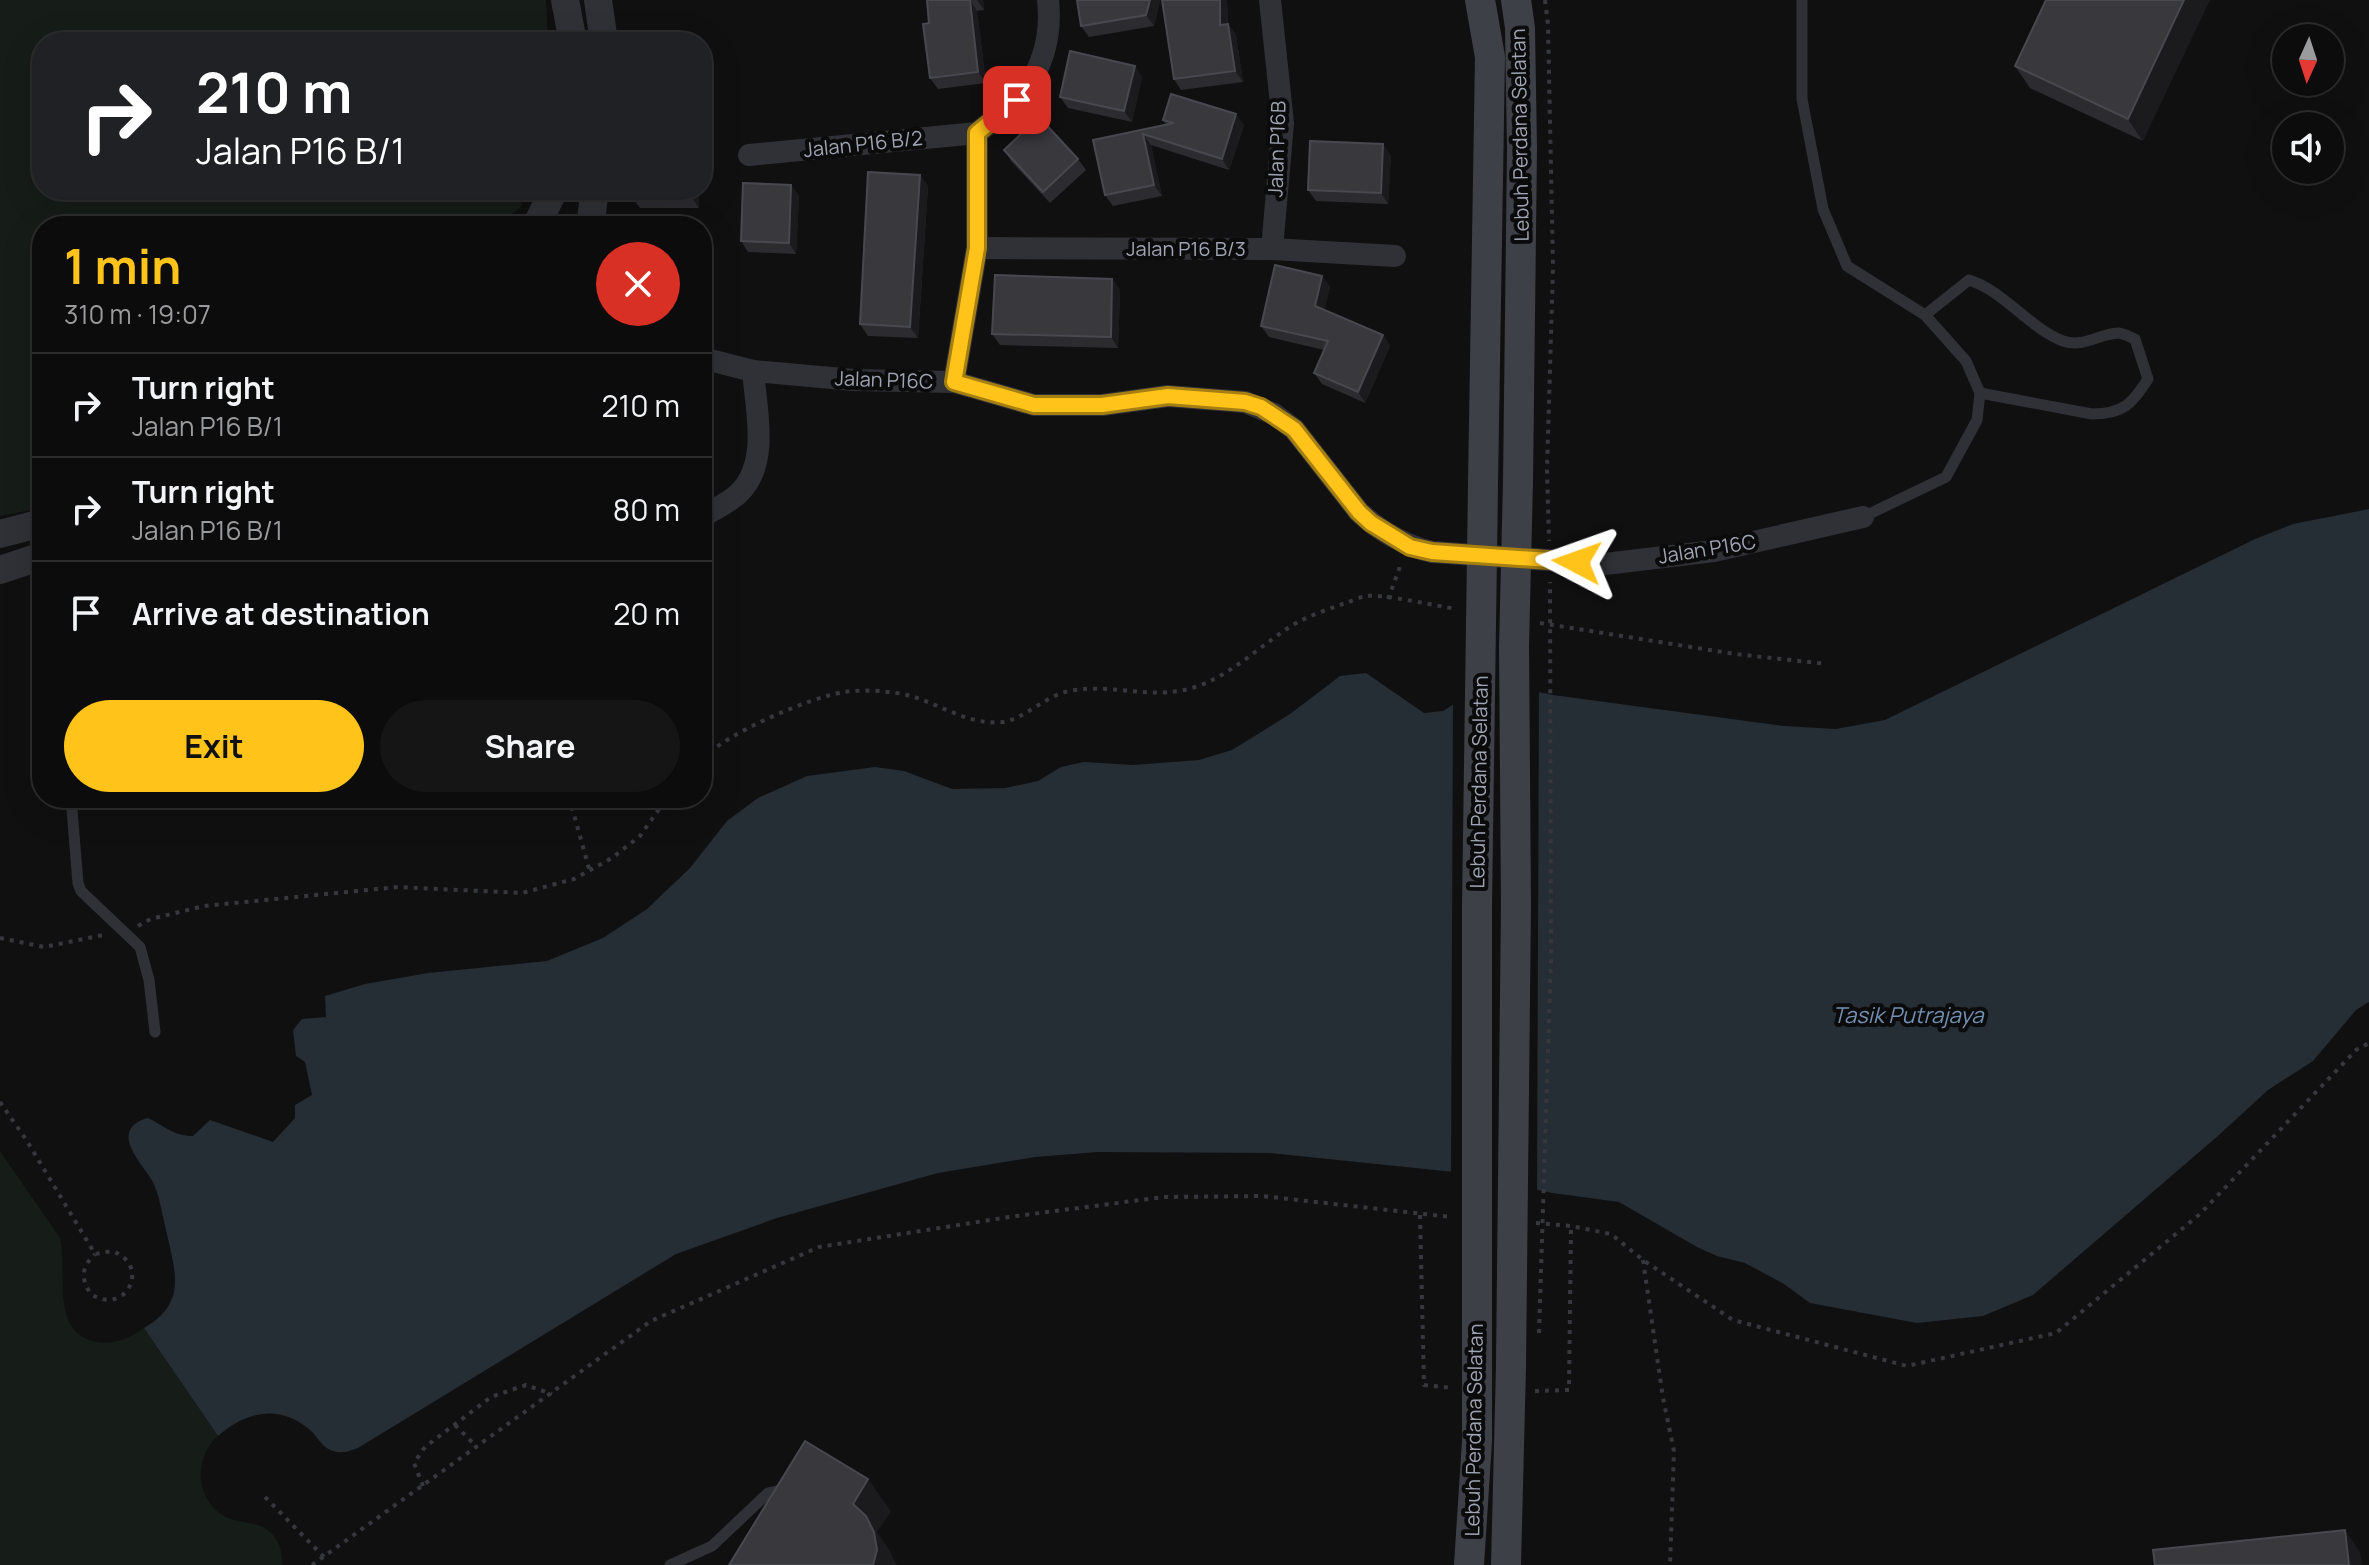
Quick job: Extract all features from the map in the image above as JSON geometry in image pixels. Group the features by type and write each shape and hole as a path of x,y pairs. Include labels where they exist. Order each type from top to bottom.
{"main road":[{"name":"Lebuh Perdana Selatan","path":"1469,1565 1477,1441 1477,907 1490,57 1480,0"},
{"name":"Lebuh Perdana Selatan","path":"1506,1565 1511,1366 1516,904 1514,647 1522,149 1520,28 1516,0"}],"street":[{"path":"565,0 571,32"},
{"path":"598,0 603,32"},
{"path":"954,382 977,248 977,133 1017,100 1045,56 1051,23 1048,0"},
{"name":"Jalan P16B","path":"1270,0 1283,123 1272,249"},
{"name":"Jalan P16 B/2","path":"749,155 977,133"},
{"name":"Jalan P16 B/3","path":"977,248 1272,249 1395,256"},
{"name":"Jalan P16C","path":"712,361 753,371 854,380 954,382 1034,405 1102,405 1168,396 1245,402 1261,407 1294,429 1371,523 1410,547 1432,552 1605,564 1714,551 1863,517"},
{"path":"712,511 738,495 757,462 759,444 753,371"},
{"path":"0,534 32,526"},
{"path":"0,570 32,559"}],"lane":[{"path":"1802,0 1802,99 1823,209 1847,266 1925,315 1966,361 1980,393 1977,420 1946,477 1863,517"},
{"path":"1925,315 1969,280 1983,285 2064,341 2085,344 2119,333 2135,339 2148,379 2134,402 2110,414 2092,414 1980,393"},
{"path":"72,808 78,883 81,891 127,933 144,954 155,1032"},
{"path":"670,1565 712,1546 768,1493 785,1489 789,1500"}],"path":[{"path":"1539,1345 1551,959 1551,625 1547,470 1553,267 1545,0"},
{"path":"1388,599 1394,577 1410,547"},
{"path":"712,750 749,728 844,692 872,691 909,696 988,723 1008,721 1042,701 1067,691 1095,688 1155,694 1181,692 1204,684 1298,622 1366,596 1459,610"},
{"path":"1530,621 1735,654 1827,664"},
{"path":"572,808 590,872"},
{"path":"0,938 44,947 127,933 151,919 204,906 398,887 522,893 590,872 640,836 660,808"},
{"path":"1528,1223 1571,1226 1611,1234 1643,1260 1733,1320 1907,1366 2056,1333 2200,1214 2356,1050 2369,1043"},
{"path":"0,1102 95,1254"},
{"path":"312,1565 651,1321 819,1247 1009,1217 1164,1197 1262,1196 1451,1217"},
{"path":"1420,1215 1424,1385 1458,1389"},
{"path":"1538,1391 1569,1390 1571,1226"},
{"path":"112,1251 127,1259 133,1281 126,1293 106,1300 91,1294 83,1278 84,1267 95,1254 112,1251"},
{"path":"1643,1260 1674,1451 1670,1565"},
{"path":"423,1486 414,1463 425,1447 491,1397 526,1385 552,1394"},
{"path":"455,1425 477,1447"},
{"path":"265,1497 324,1557"}],"shaded area":[{"path":"0,0 546,0 548,32 32,32 32,200 523,200 521,207 509,216 32,216 32,510 0,516"},
{"path":"0,1151 60,1238 66,1314 72,1327 82,1337 103,1343 122,1340 144,1328 218,1436 210,1445 201,1467 203,1491 208,1501 226,1517 269,1531 280,1546 282,1565 0,1565"}],"water":[{"name":"Tasik Putrajaya","path":"2369,509 2369,1002 2356,1010 2313,1061 2268,1090 2033,1295 1983,1316 1917,1323 1810,1303 1784,1284 1745,1263 1697,1247 1619,1202 1552,1193 1454,1172 1270,1153 1098,1152 1035,1157 938,1173 777,1218 676,1254 358,1448 346,1452 329,1450 298,1422 275,1414 251,1416 218,1436 144,1328 167,1308 173,1297 175,1272 153,1182 130,1145 129,1133 134,1125 148,1118 174,1132 193,1136 210,1120 273,1142 295,1118 295,1105 312,1095 305,1062 296,1056 293,1030 302,1019 326,1017 325,996 365,984 428,973 547,961 603,938 647,909 690,868 727,821 758,798 807,776 875,767 904,771 952,789 1005,788 1038,781 1061,767 1084,762 1133,765 1199,760 1232,750 1290,714 1340,676 1366,673 1424,713 1443,711 1489,682 1553,695 1784,726 1836,729 1885,720 2255,539 2293,524"}],"pier":[{"path":"1488,678 1539,688 1537,1194 1451,1176 1453,700"}],"building":[{"path":"927,0 970,0 978,72 930,78 923,24 929,23"},
{"path":"1077,0 1150,0 1146,15 1081,26"},
{"path":"1162,0 1220,0 1220,25 1228,24 1235,71 1174,79"},
{"path":"2046,0 2184,0 2128,119 2015,66"},
{"path":"1070,51 1135,66 1124,111 1060,97"},
{"path":"1171,94 1236,114 1222,159 1143,134 1154,185 1105,195 1093,140 1174,123 1163,120"},
{"path":"1039,117 1078,159 1043,192 1004,150"},
{"path":"1310,141 1383,144 1381,193 1308,190"},
{"path":"868,172 920,175 910,327 860,324"},
{"path":"743,183 791,185 789,243 741,241"},
{"path":"1275,265 1322,276 1315,306 1383,335 1358,392 1314,373 1328,341 1261,326"},
{"path":"995,275 1112,279 1111,337 992,334"},
{"path":"805,1441 868,1479 853,1504 866,1516 874,1532 877,1550 873,1565 729,1565"},
{"path":"2345,1530 2349,1565 2155,1565 2153,1550"}],"route":[{"path":"1017,100 977,133 977,248 954,382 1034,405 1102,405 1168,396 1245,402 1274,414 1294,429 1359,512 1388,535 1410,547 1432,552 1577,562"}]}
